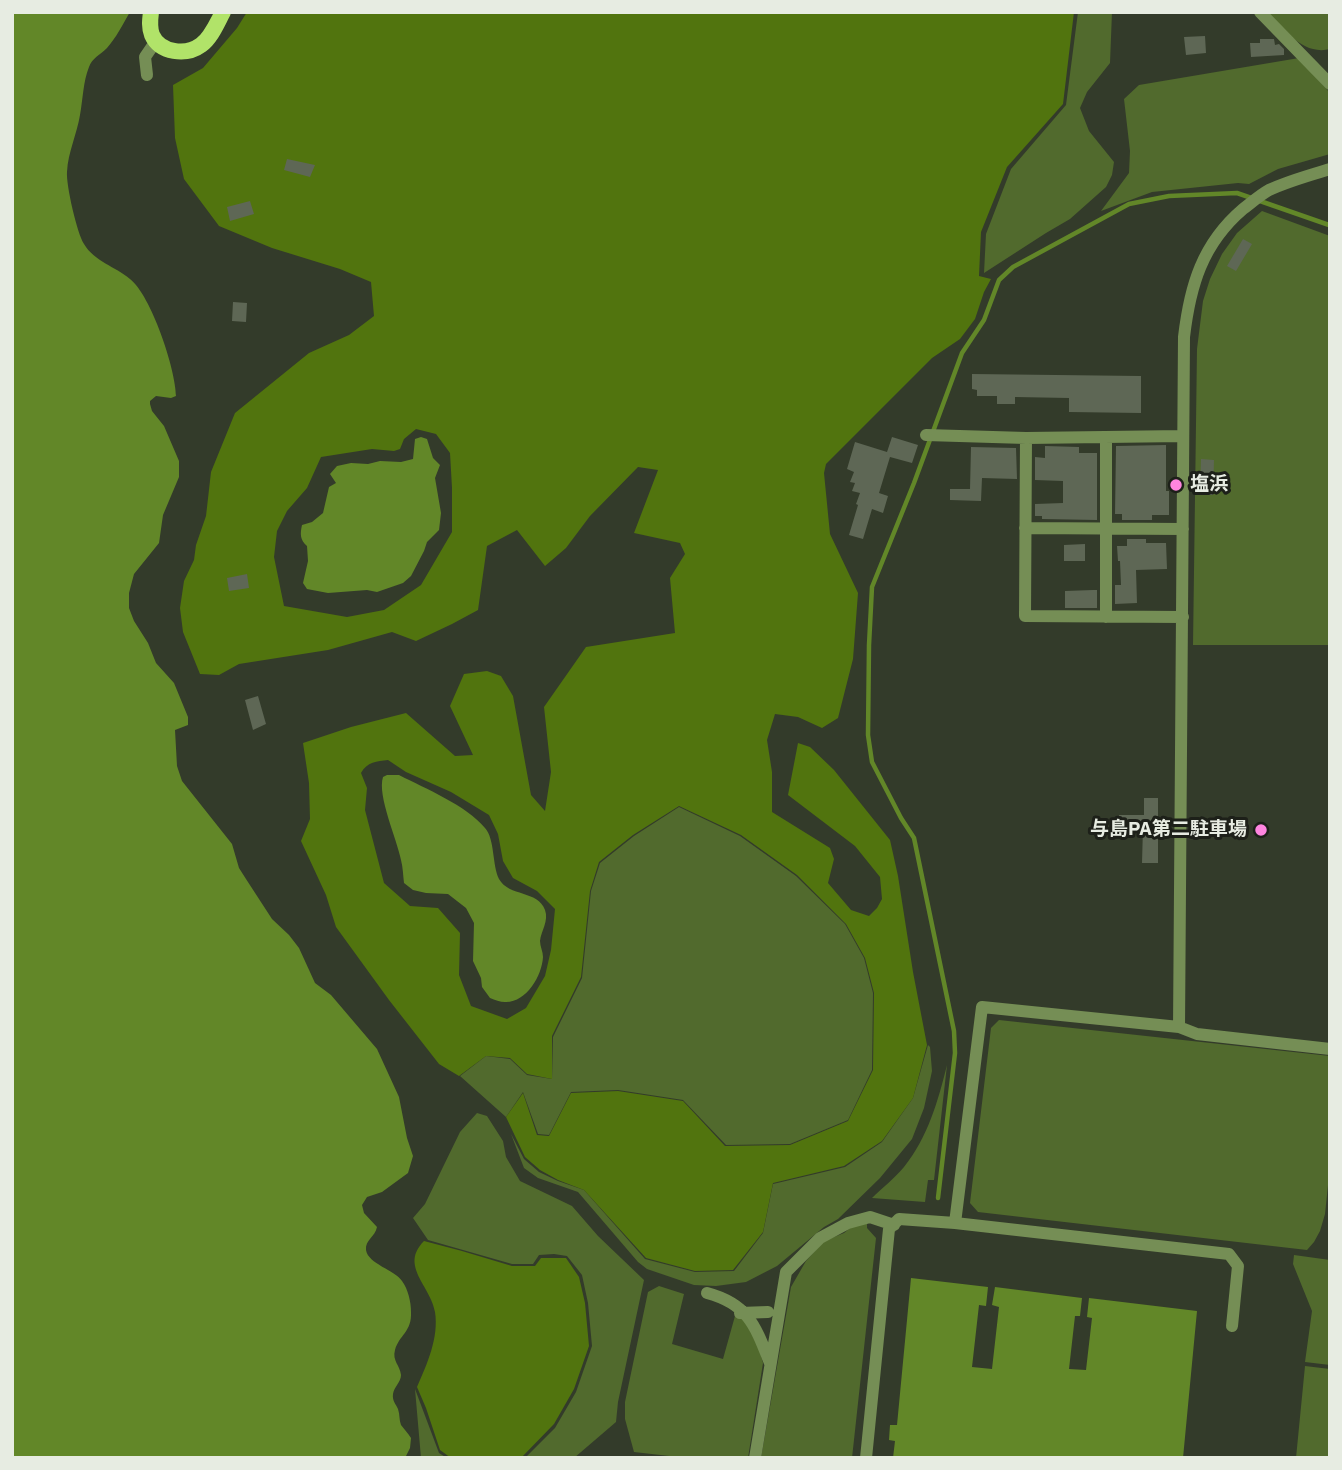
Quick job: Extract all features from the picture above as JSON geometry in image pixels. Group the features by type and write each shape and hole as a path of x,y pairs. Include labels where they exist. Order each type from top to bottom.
{"main road":[{"path":"151,12 150,32 156,41 170,50 181,52 190,51 206,41 223,12"}],"street":[{"path":"1260,12 1330,84"},
{"path":"147,75 145,57 156,41"},
{"path":"1179,1027 1184,337 1191,290 1210,246 1228,223 1267,191 1330,169"},
{"path":"929,435 1026,438 1183,436"},
{"path":"1026,438 1025,616 1183,617"},
{"path":"1106,438 1106,617"},
{"path":"1025,528 1183,529"},
{"path":"955,1223 982,1007 1179,1027 1197,1034 1330,1049"},
{"path":"755,1458 786,1272 820,1238 848,1223 870,1217 894,1224"},
{"path":"866,1458 890,1229 900,1219 1229,1254 1238,1266 1232,1326"},
{"path":"706,1293 736,1304 754,1326 770,1363"},
{"path":"740,1312 768,1312"}],"shaded area":[{"path":"12,12 130,12 110,44 90,64 67,172 72,209 84,244 93,255 130,279 146,300 161,334 175,384 176,396 156,396 150,404 164,426 179,461 179,477 163,515 159,543 134,574 129,593 129,608 156,663 174,683 188,717 188,725 175,730 177,766 182,781 232,844 239,868 272,919 299,948 315,983 331,995 377,1049 399,1097 413,1156 408,1173 382,1192 367,1197 362,1205 364,1213 377,1227 367,1244 368,1255 399,1277 410,1300 411,1319 395,1350 401,1375 393,1396 401,1425 411,1438 405,1458 12,1458"},
{"path":"247,12 1074,12 1063,104 1007,167 981,232 979,276 991,279 975,319 960,339 932,358 826,464 824,473 830,534 858,593 853,659 838,718 822,728 798,717 775,714 767,740 772,772 772,812 830,848 834,859 828,883 851,910 869,916 877,908 882,899 880,877 855,846 788,795 798,743 810,747 834,770 890,840 927,1045 913,1098 882,1141 844,1166 773,1183 763,1232 733,1270 695,1271 646,1258 584,1190 540,1170 525,1157 506,1117 523,1093 537,1135 549,1136 571,1093 618,1091 683,1101 725,1146 790,1145 848,1121 873,1070 874,993 865,958 846,924 797,875 741,835 679,806 633,835 599,862 590,891 581,977 552,1036 552,1079 527,1074 510,1058 486,1056 459,1076 439,1064 336,927 326,895 301,841 310,819 309,783 303,743 406,713 455,756 473,755 450,706 464,674 487,671 501,676 513,696 531,795 545,811 551,772 544,707 586,647 675,633 670,578 685,554 680,543 634,533 658,470 638,467 590,516 566,548 545,566 517,530 487,546 478,610 416,641 392,632 328,650 239,664 219,675 200,674 183,632 180,608 184,581 194,560 206,516 211,472 235,413 309,353 349,335 374,316 371,282 340,269 272,248 219,226 184,179 175,138 173,85 203,68","holes":["416,429 436,434 450,453 452,488 452,532 421,585 384,610 347,617 284,606 274,557 277,531 287,511 307,488 321,457 372,449 394,451 400,449 404,439","388,760 489,815 498,834 503,861 513,878 537,891 555,909 545,976 526,1008 507,1019 471,1006 459,975 460,933 438,908 410,906 384,883 365,810 367,788 361,773 369,764"]},
{"path":"1078,12 1112,12 1110,63 1087,92 1080,108 1089,131 1114,162 1112,175 1106,187 1070,219 984,273 986,234 1011,169 1066,105"},
{"path":"1267,12 1330,12 1330,49 1311,49 1303,45"},
{"path":"1299,58 1330,93 1330,154 1278,169 1249,184 1152,192 1101,211 1129,173 1130,151 1124,99 1139,85"},
{"path":"1262,211 1330,236 1330,645 1193,645 1197,349 1203,301 1222,254 1237,233"},
{"path":"415,439 427,439 433,458 440,465 435,478 441,513 439,530 427,542 411,576 403,583 377,592 367,590 328,593 307,589 303,583 308,561 307,546 301,537 302,525 312,522 323,513 329,487 336,483 330,474 337,466 351,463 401,462 413,459"},
{"path":"399,775 433,792 477,820 488,833 499,879 509,889 536,899 545,910 546,918 540,941 543,955 540,972 520,998 498,1001 490,998 482,987 473,961 474,923 466,908 448,894 413,890 404,883 401,860 383,795 383,777"},
{"path":"679,807 740,836 796,876 845,924 864,958 873,993 872,1070 848,1120 790,1144 726,1145 683,1100 618,1090 571,1092 549,1135 538,1134 523,1092 506,1117 460,1076 486,1056 510,1059 527,1075 552,1079 553,1037 582,978 591,891 600,863 634,836"},
{"path":"999,1020 1330,1056 1330,1166 1325,1214 1314,1242 1307,1250 978,1212 970,1203 991,1028"},
{"path":"928,1045 932,1071 924,1108 912,1139 880,1178 838,1219 824,1227 777,1266 746,1282 716,1286 694,1285 647,1269 578,1192 538,1178 524,1168 511,1134 524,1159 539,1172 584,1190 645,1259 695,1272 734,1271 763,1233 773,1184 845,1167 882,1142 913,1098"},
{"path":"947,1065 934,1180 928,1180 925,1202 872,1198 900,1171 920,1143 936,1105"},
{"path":"477,1113 487,1116 503,1141 506,1157 520,1181 572,1206 598,1236 644,1280 616,1422 574,1458 525,1458 555,1428 576,1392 592,1346 582,1275 567,1256 539,1255 533,1264 512,1264 428,1240 413,1218 425,1204 460,1132"},
{"path":"867,1223 867,1228 876,1238 852,1458 761,1458 791,1287 806,1261 824,1241 844,1233 855,1224"},
{"path":"424,1241 512,1266 535,1266 541,1258 566,1258 579,1277 585,1303 589,1346 574,1389 554,1424 521,1458 451,1458 440,1450 417,1387 431,1351 436,1322 432,1303 415,1268 417,1250"},
{"path":"1294,1255 1330,1260 1330,1365 1305,1362 1312,1311 1293,1264"},
{"path":"911,1278 988,1287 986,1306 979,1305 972,1367 992,1369 999,1307 992,1305 995,1287 1082,1298 1080,1316 1075,1316 1069,1369 1086,1370 1092,1318 1087,1317 1089,1298 1197,1311 1183,1458 893,1458 895,1441 889,1440 890,1425 897,1425"},
{"path":"659,1286 684,1294 672,1344 723,1359 735,1316 744,1318 756,1337 763,1363 748,1458 687,1458 634,1452 625,1419 625,1402 648,1292"},
{"path":"1305,1366 1330,1369 1330,1458 1296,1458"},
{"path":"415,1389 439,1453 447,1458 421,1458"}],"building":[{"path":"1205,36 1206,53 1186,55 1184,37"},
{"path":"1260,39 1274,39 1275,45 1279,44 1284,49 1284,55 1251,57 1250,43 1260,43"},
{"path":"287,159 315,165 310,177 284,170"},
{"path":"250,201 254,214 230,221 227,207"},
{"path":"1243,239 1252,244 1236,271 1227,266"},
{"path":"233,302 247,303 246,322 232,321"},
{"path":"972,374 1141,376 1141,413 1069,412 1069,398 1015,397 1015,404 997,404 997,396 977,396 977,390 972,389"},
{"path":"892,437 918,445 912,463 890,457 879,493 888,496 883,513 872,509 863,539 849,535 860,493 852,491 855,483 850,482 854,472 847,469 855,442 887,452"},
{"path":"1166,445 1169,515 1152,515 1152,520 1122,520 1122,514 1115,514 1116,446"},
{"path":"1045,446 1079,447 1079,453 1097,453 1097,520 1042,519 1042,516 1035,516 1035,504 1063,503 1063,481 1035,480 1035,457 1045,458"},
{"path":"971,447 1016,448 1017,479 982,478 981,501 950,500 950,489 970,489"},
{"path":"1201,459 1214,460 1213,495 1200,495"},
{"path":"1127,539 1166,543 1167,569 1136,570 1137,603 1115,604 1115,585 1121,585 1117,546 1127,546"},
{"path":"1085,544 1085,561 1064,561 1064,545"},
{"path":"247,574 249,588 229,591 227,578"},
{"path":"1097,590 1097,608 1065,608 1065,591"},
{"path":"258,696 266,724 253,730 245,700"},
{"path":"1144,798 1158,798 1158,863 1142,863 1143,827 1119,827 1119,815 1144,815"}],"waterway":[{"path":"938,1198 955,1053 954,1031 914,838 872,762 868,735 869,645 872,587 962,353 984,320 999,280 1013,267 1129,204 1169,196 1237,193 1329,225"}],"place":[{"name":"塩浜","path":"1176,485"},
{"name":"与島PA第二駐車場","path":"1261,830"}]}
